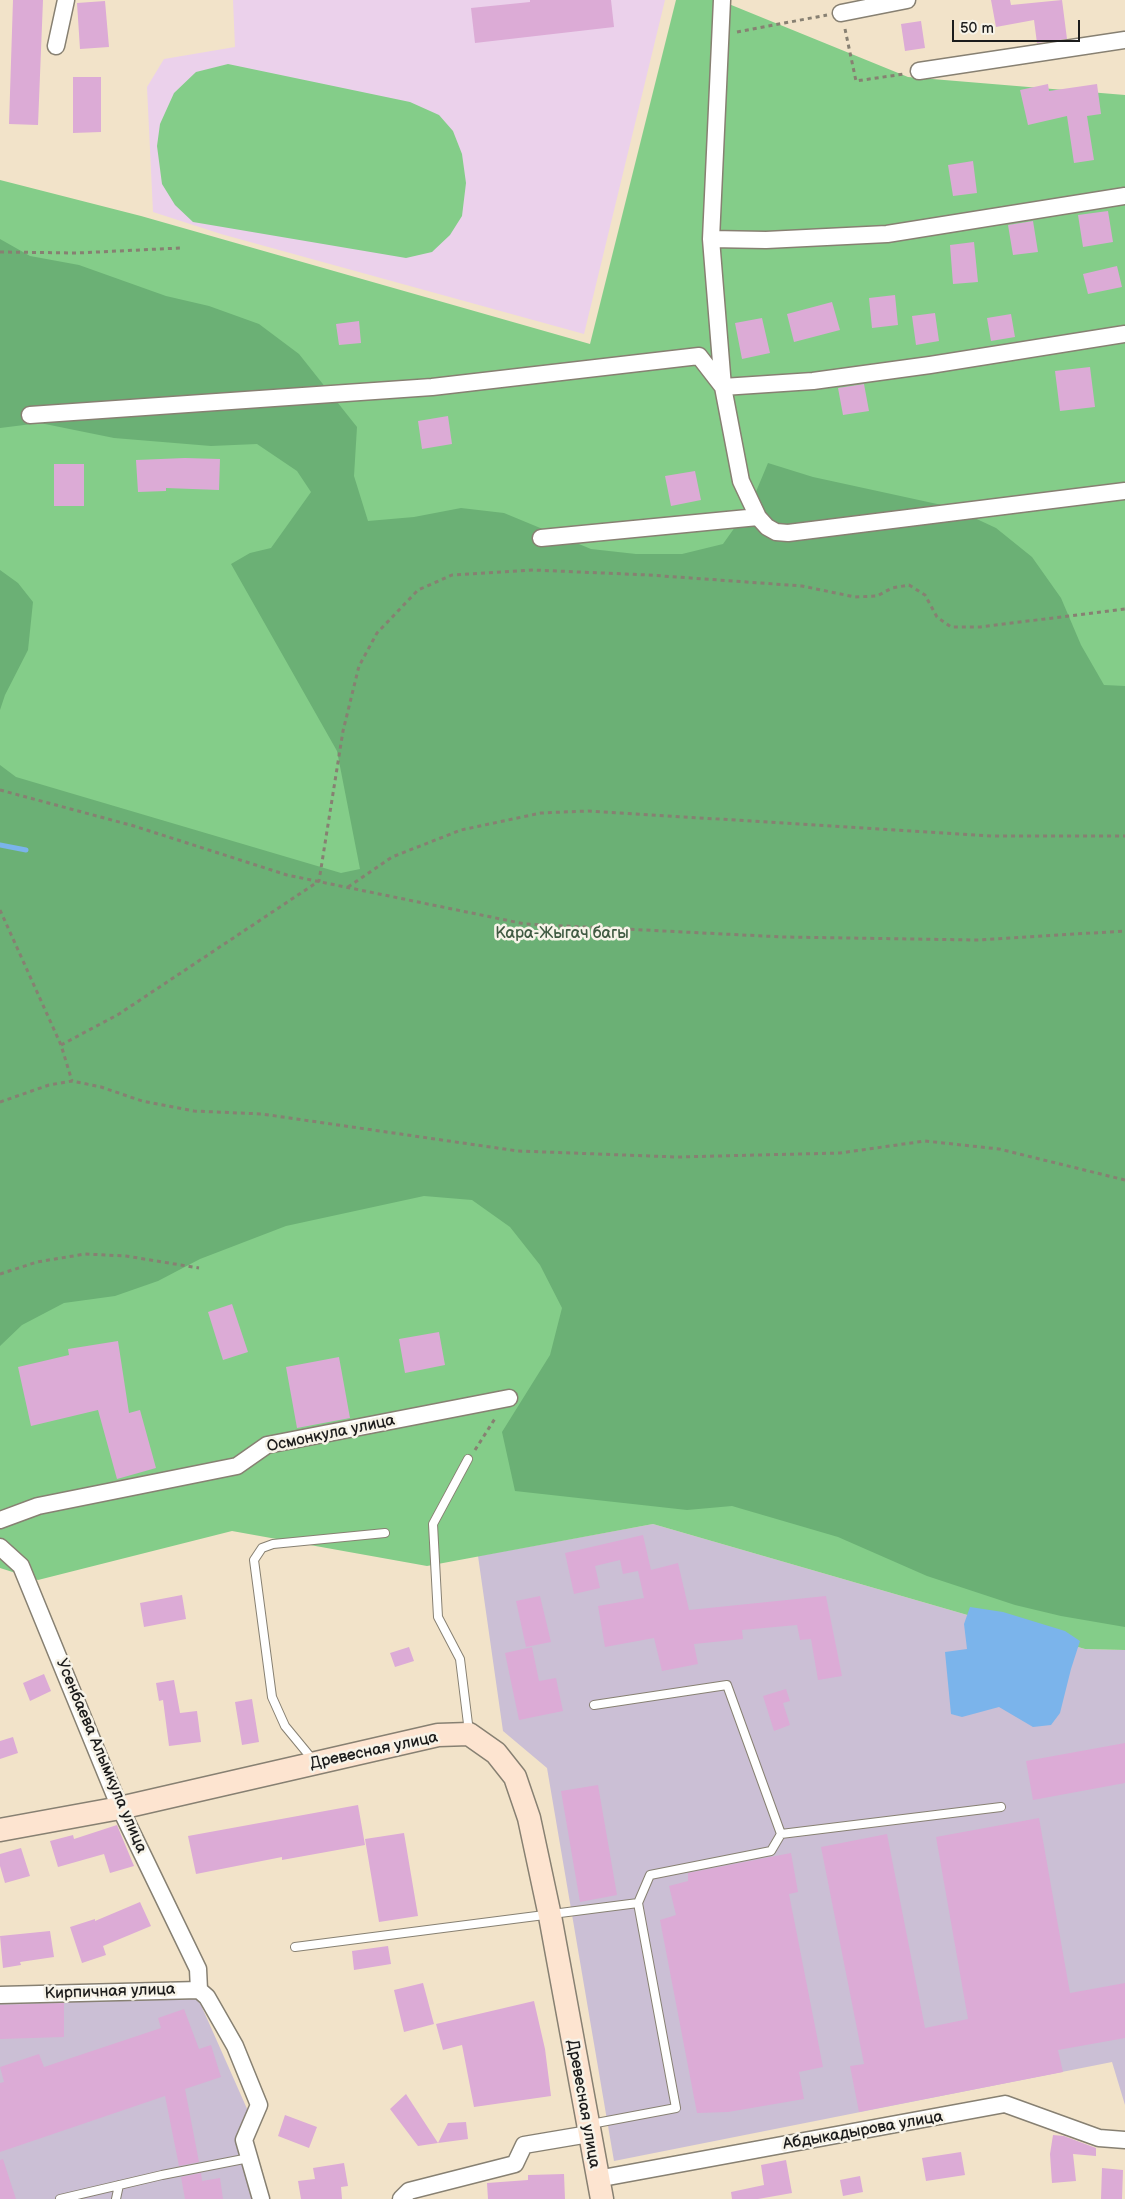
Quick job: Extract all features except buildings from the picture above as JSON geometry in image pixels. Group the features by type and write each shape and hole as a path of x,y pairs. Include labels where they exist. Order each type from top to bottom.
{"street":[{"path":"56,46 66,0"},
{"path":"722,0 711,239 723,387 741,481 758,517 766,527 776,532 788,533 1125,490"},
{"path":"841,13 907,0"},
{"path":"919,71 1125,40"},
{"path":"711,239 766,240 887,234 1125,196"},
{"path":"723,387 813,381 920,367 1125,334"},
{"path":"30,415 432,387 699,356 723,387"},
{"path":"541,538 758,517"},
{"name":"Осмонкула улица","path":"0,1520 38,1506 236,1466 267,1445 509,1398"},
{"name":"Усенбаева Алымкула улица","path":"0,1547 21,1566 120,1808 198,1969"},
{"name":"Древесная улица","path":"0,1830 120,1808 438,1735 469,1734 496,1752 515,1777 529,1818 550,1916 599,2189"},
{"name":"Кирпичная улица","path":"0,1995 200,1990 198,1969"},
{"path":"200,1990 207,1997 235,2046 259,2105 244,2140 261,2199"},
{"name":"Абдыкадырова улица","path":"599,2189 1005,2104 1099,2138 1125,2140"},
{"path":"401,2199 409,2191 515,2164 524,2145 588,2129"}],"lane":[{"path":"468,1459 433,1524 438,1617 460,1659 469,1734"},
{"path":"315,1763 285,1726 272,1698 254,1560 262,1548 273,1544 385,1534"},
{"path":"594,1705 727,1686 781,1834"},
{"path":"781,1834 1001,1807"},
{"path":"588,2129 676,2108 638,1903 650,1875 771,1851 781,1834"},
{"path":"295,1947 550,1916 638,1903"},
{"path":"60,2199 249,2158"},
{"path":"116,2199 119,2185"}],"path":[{"path":"720,36 841,13 856,81 919,71"},
{"path":"0,252 77,253 180,248"},
{"path":"61,1045 119,1014 319,881 343,731 359,666 377,632 418,590 452,575 534,570 658,576 802,586 855,598 876,596 892,588 909,585 925,595 937,617 951,627 980,627 1125,610"},
{"path":"0,790 134,826 287,875 525,924 783,937 977,940 1125,931"},
{"path":"348,887 392,857 461,830 541,813 588,811 993,836 1125,836"},
{"path":"0,910 61,1045 72,1082"},
{"path":"0,1102 49,1085 72,1082 100,1087 142,1101 194,1111 262,1114 518,1151 677,1157 840,1152 925,1142 1000,1149 1125,1180"},
{"path":"0,1274 37,1262 85,1254 126,1256 199,1268"},
{"path":"468,1459 509,1398"}],"shaded area":[{"path":"233,0 665,0 584,334 221,234 153,212 147,87 164,59 235,47"},
{"path":"653,1524 1085,1649 1125,1650 1125,2105 1112,2062 614,2161 547,1768 503,1731 478,1556"},
{"path":"197,1996 248,2111 238,2147 252,2199 0,2199 0,2001"}],"green space":[{"name":"Кара-Жыгач багы","path":"676,0 719,0 908,77 1125,95 1125,1650 1085,1649 653,1524 427,1566 232,1531 38,1580 0,1568 0,180 141,216 590,344"},
{"path":"228,64 410,102 439,115 453,131 462,154 466,183 462,216 450,235 432,252 406,258 193,222 175,205 162,184 157,146 160,124 174,93 196,72"},
{"name":"Кара-Жыгач багы","path":"0,239 30,256 79,265 166,296 209,306 259,324 299,354 357,427 354,476 368,521 414,517 461,508 504,513 591,549 636,554 682,554 723,544 750,506 768,463 813,477 951,507 996,528 1032,557 1061,598 1081,645 1104,685 1125,686 1125,1627 1061,1616 1015,1605 927,1576 838,1537 732,1506 687,1510 515,1491 502,1432 550,1355 562,1308 540,1265 510,1227 472,1200 424,1196 286,1226 200,1259 158,1281 115,1296 64,1303 22,1325 0,1346 0,765 16,777 341,873 360,869 337,751 231,564 250,553 271,548 311,492 297,471 257,444 211,446 114,438 40,423 0,428"},
{"path":"0,570 18,583 33,602 28,650 5,695 0,710"}],"water":[{"path":"970,1607 1003,1612 1065,1631 1080,1641 1060,1713 1051,1725 1033,1727 999,1707 962,1717 951,1714 945,1652 967,1649 964,1624"}],"waterway":[{"path":"0,845 26,850"}]}
